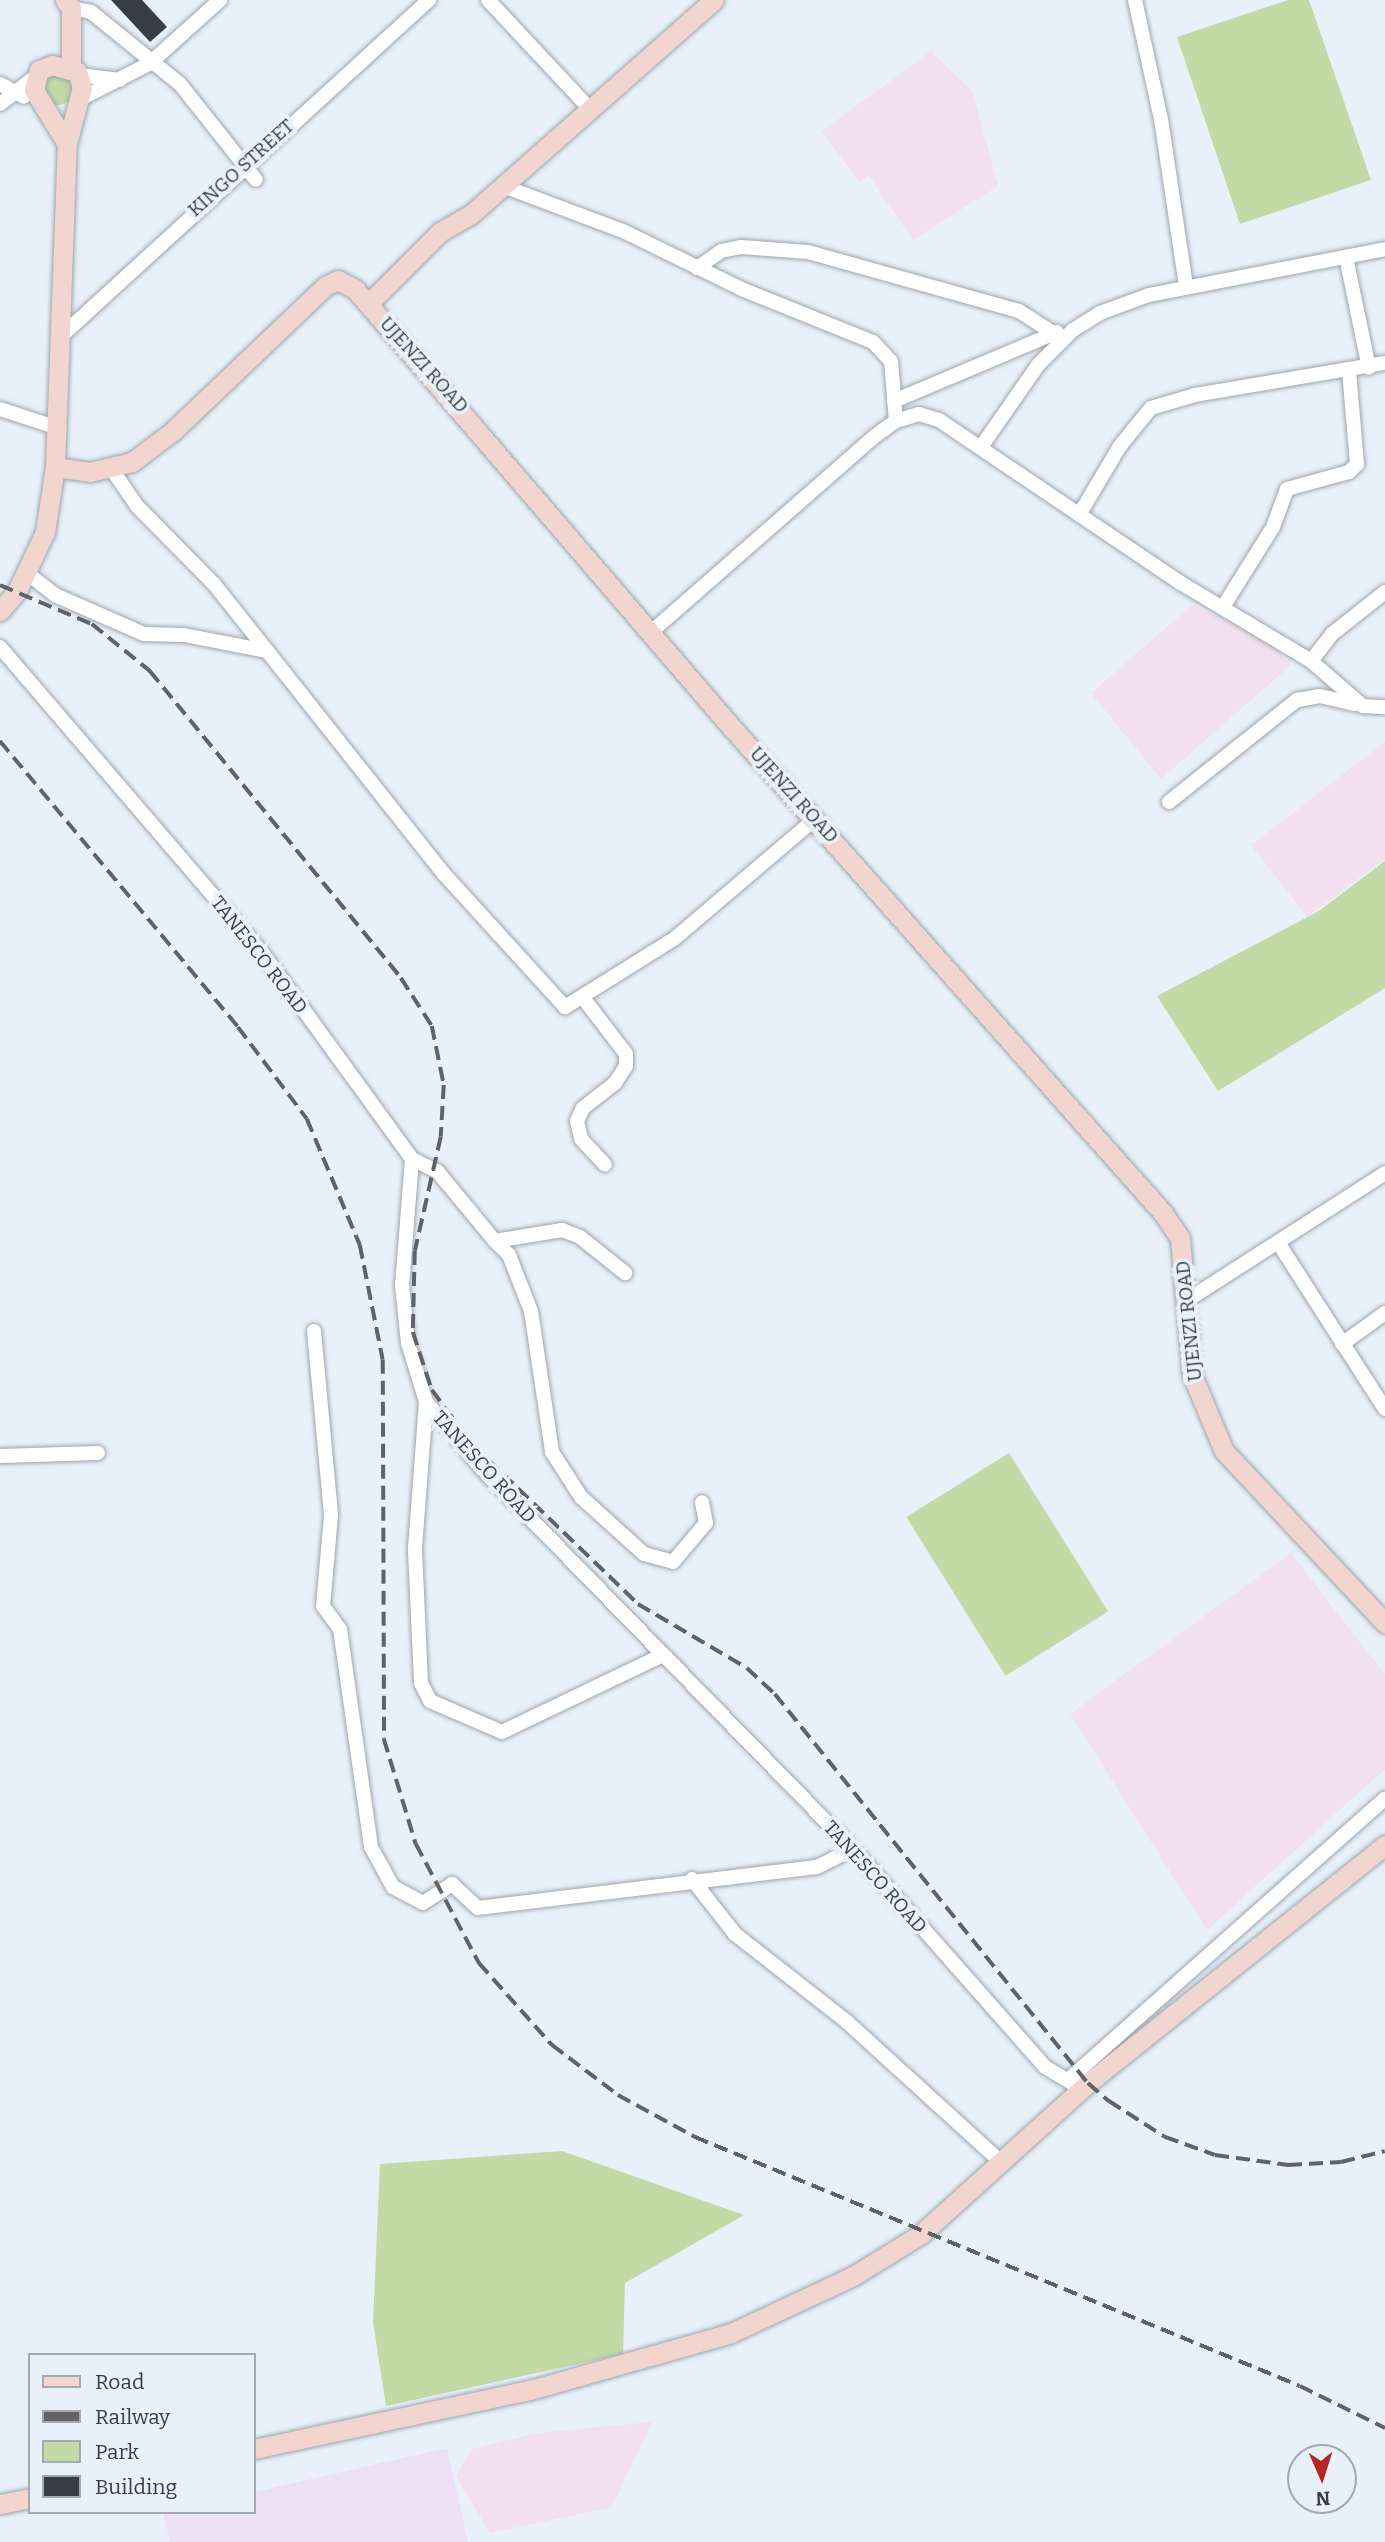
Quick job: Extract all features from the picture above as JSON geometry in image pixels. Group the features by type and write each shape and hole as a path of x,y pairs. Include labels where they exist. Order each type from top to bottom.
{"street":[{"path":"0,84 32,101 60,111 125,80 149,64 220,0"},
{"name":"KINGO STREET","path":"57,341 243,167 429,0"},
{"path":"488,0 589,107"},
{"path":"368,304 440,232 503,186 589,107 714,0"},
{"path":"1135,0 1161,118 1186,287"},
{"path":"0,611 27,573 45,531 55,467 57,341 67,144 77,102 68,4 91,12 149,64 180,85 256,180"},
{"path":"67,144 32,101 37,73 72,31"},
{"path":"37,73 75,71 125,80"},
{"path":"0,104 32,101"},
{"path":"503,186 623,231 697,268 873,342 891,361 896,421"},
{"path":"697,268 721,251 741,247 808,252 1019,311 1053,333"},
{"path":"981,447 1038,365 1073,330 1133,299 1385,249"},
{"path":"1346,257 1368,368"},
{"name":"UJENZI ROAD","path":"113,471 173,431 324,286 338,280 368,304 650,633 1163,1213 1180,1238 1189,1299 1192,1375 1224,1451 1385,1623"},
{"path":"894,401 1053,333 1073,330"},
{"path":"1079,515 1120,446 1151,408 1195,395 1368,368 1385,363"},
{"path":"1223,607 1273,527 1287,489 1349,472 1357,464 1349,371"},
{"path":"0,409 55,427"},
{"path":"650,633 896,421 927,415 981,447 1079,515 1311,661 1363,706"},
{"path":"55,467 113,471 137,506 181,546 444,874 565,1007 584,999 674,939 816,818"},
{"path":"27,573 55,596 144,635 184,635 267,651"},
{"path":"1311,661 1332,634 1385,592"},
{"name":"TANESCO ROAD","path":"0,647 261,951 412,1159 402,1285 408,1343 426,1402 482,1469 853,1849 1045,2067 1075,2085"},
{"path":"1169,802 1297,700 1320,696 1363,706 1385,707"},
{"path":"584,999 626,1054 626,1066 615,1083 583,1108 577,1121 581,1139 605,1165"},
{"path":"412,1159 437,1171 509,1255 531,1311 552,1452 581,1497 644,1554 673,1562 706,1523 702,1502"},
{"path":"1189,1299 1385,1174"},
{"path":"495,1241 562,1230 580,1237 625,1273"},
{"path":"1279,1244 1385,1409"},
{"path":"1342,1344 1385,1313"},
{"path":"314,1331 331,1515 323,1606 340,1629 357,1774 371,1847 387,1880 410,1900 424,1903 452,1884 478,1908 692,1879 817,1867 853,1849"},
{"path":"426,1402 415,1550 421,1683 430,1701 502,1732 663,1655"},
{"path":"0,1456 99,1453"},
{"path":"256,2449 530,2390 730,2333 853,2276 921,2234 1002,2164 1075,2085 1385,1799"},
{"path":"1075,2085 1385,1845"},
{"path":"692,1879 735,1934 846,2021 1002,2164"},
{"path":"0,2504 28,2498"}],"shaded area":[{"path":"931,51 973,92 998,186 913,240 869,176 859,182 822,131"},
{"path":"1192,605 1267,639 1291,665 1161,779 1091,693"},
{"path":"1385,742 1385,859 1307,917 1251,845"},
{"path":"1291,1553 1385,1675 1385,1769 1207,1930 1070,1714"},
{"path":"652,2422 612,2507 490,2533 456,2476 472,2449 538,2433"},
{"path":"447,2448 468,2542 170,2542 163,2514 256,2514 256,2492"}],"green space":[{"path":"1288,0 1309,0 1371,180 1240,224 1177,37"},
{"path":"58,73 69,78 74,89 69,100 58,105 47,100 42,89 47,78"},
{"path":"1385,861 1385,988 1218,1091 1157,996 1319,911"},
{"path":"1009,1453 1108,1612 1005,1676 906,1517"},
{"path":"562,2151 744,2215 625,2283 623,2354 386,2406 373,2322 380,2164"}],"building":[{"path":"111,0 142,0 167,27 150,42"}],"railway":[{"path":"0,585 92,624 150,671 401,978 432,1026 444,1085 441,1137 415,1251 413,1332 432,1390 473,1445 638,1604 747,1668 775,1694 1088,2083 1109,2101 1165,2137 1215,2155 1288,2165 1341,2162 1385,2151"},
{"path":"0,741 238,1027 307,1119 360,1245 383,1360 384,1739 416,1844 479,1963 552,2045 618,2095 695,2137 1300,2386 1385,2428"}]}
